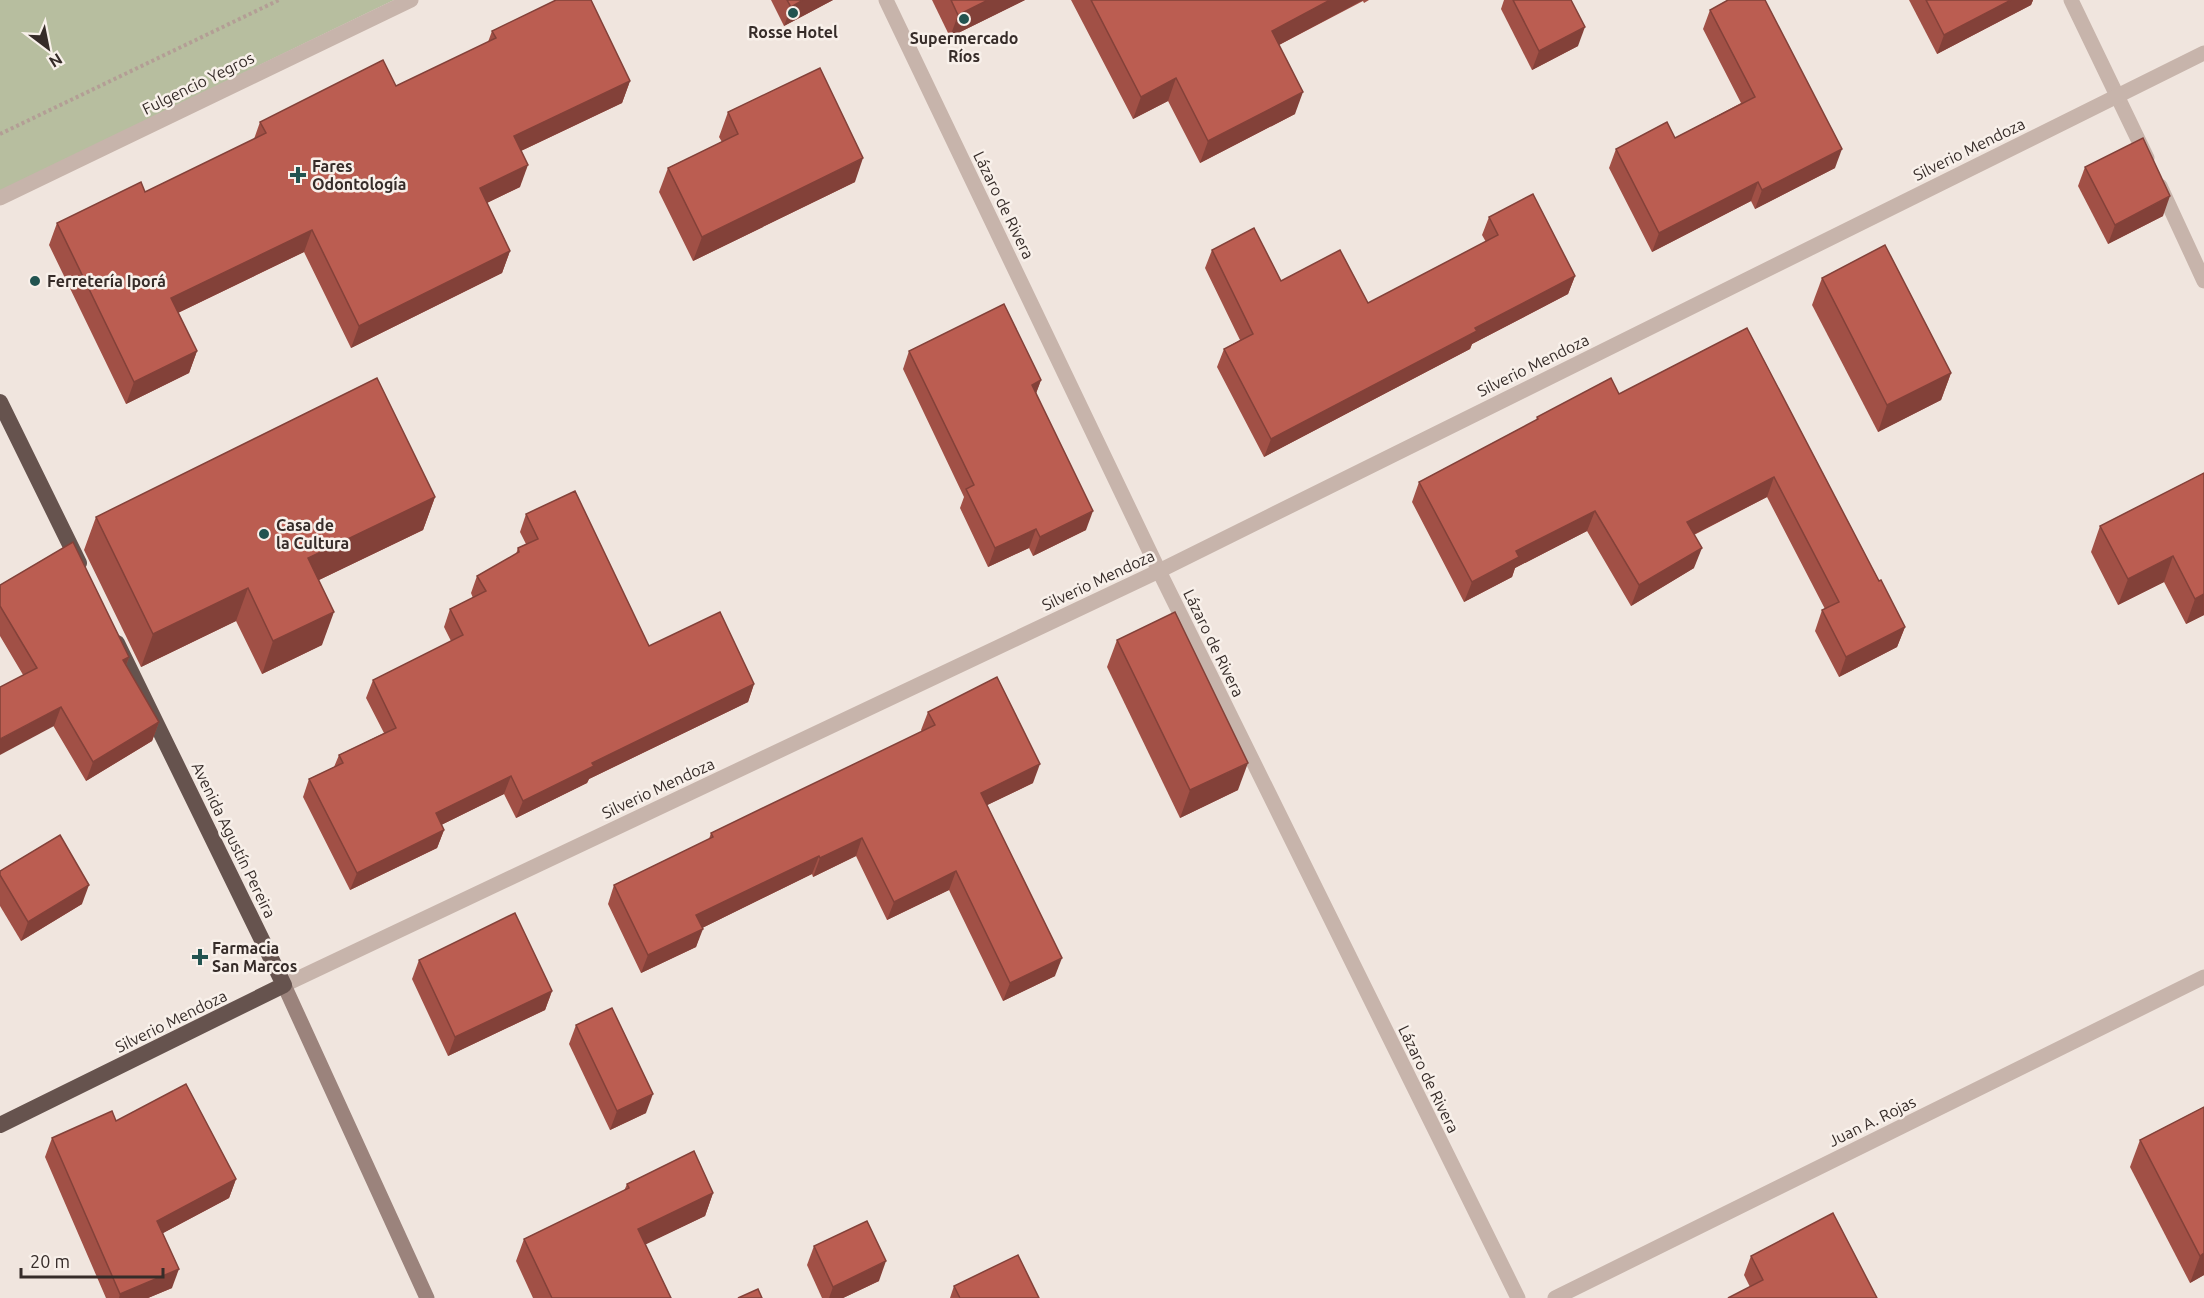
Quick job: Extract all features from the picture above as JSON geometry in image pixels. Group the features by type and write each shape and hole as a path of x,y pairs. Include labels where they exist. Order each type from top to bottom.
{"highway":[{"path":"0,402 88,582"},
{"name":"Avenida Agustín Pereira","path":"108,625 284,985"},
{"name":"Silverio Mendoza","path":"0,1125 284,985"}],"main road":[{"name":"Avenida Agustín Pereira","path":"284,985 427,1298"}],"street":[{"name":"Fulgencio Yegros","path":"0,198 411,0"},
{"name":"Lázaro de Rivera","path":"886,0 1159,571 1518,1298"},
{"path":"2071,0 2118,95 2204,281"},
{"name":"Silverio Mendoza","path":"284,985 1159,571 2204,53"},
{"name":"Juan A. Rojas","path":"1555,1298 2204,977"}],"path":[{"path":"0,134 279,0"}],"green space":[{"path":"0,0 394,0 0,191"}],"building":[{"path":"556,0 591,0 630,81 514,136 528,165 480,188 510,251 359,326 312,230 171,298 197,351 134,382 57,223 141,182 145,192 266,133 260,122 383,60 396,86 496,38 492,31"},
{"path":"787,0 803,0 791,7"},
{"path":"951,0 988,0 958,15"},
{"path":"1091,0 1330,0 1272,31 1303,92 1208,141 1176,78 1141,97"},
{"path":"1513,0 1571,0 1585,27 1539,51"},
{"path":"1728,0 1765,0 1842,149 1762,190 1758,182 1659,233 1616,149 1667,122 1675,138 1755,97 1710,10"},
{"path":"1926,0 2011,0 1944,35"},
{"path":"820,68 863,158 702,237 668,168 738,134 728,112"},
{"path":"2143,138 2170,196 2115,225 2085,167"},
{"path":"1533,194 1575,276 1475,328 1477,331 1271,439 1224,349 1253,334 1212,250 1254,228 1281,281 1340,250 1368,303 1498,235 1489,217"},
{"path":"1885,245 1951,373 1887,405 1822,278"},
{"path":"1004,304 1041,380 1032,385 1093,511 1040,537 1036,529 995,548 966,489 974,485 909,351"},
{"path":"1747,328 1905,627 1846,657 1822,610 1839,602 1774,477 1687,522 1702,548 1639,585 1595,511 1516,551 1519,557 1472,582 1419,482 1611,378 1619,394"},
{"name":"Casa de la Cultura","path":"377,378 435,497 308,558 334,612 273,641 248,588 153,634 96,517"},
{"path":"2204,473 2204,594 2195,599 2173,556 2128,579 2100,526"},
{"path":"575,491 649,646 720,612 754,684 592,763 594,766 523,801 511,776 436,813 444,830 357,873 309,779 343,763 339,755 396,728 373,680 463,635 450,609 486,591 477,576 519,552 518,548 538,539 526,514"},
{"path":"73,542 129,657 123,660 159,722 93,762 61,707 0,739 0,687 37,668 0,606 0,585"},
{"path":"1175,612 1248,763 1190,790 1117,640"},
{"path":"997,677 1040,764 981,793 1062,958 1010,983 956,871 894,902 862,838 696,915 703,929 648,955 614,885 713,837 711,833 935,725 928,712"},
{"path":"60,835 89,885 28,922 0,875 0,871"},
{"path":"515,913 552,991 455,1037 419,960"},
{"path":"612,1008 653,1094 617,1111 576,1025"},
{"path":"186,1084 236,1179 157,1221 179,1269 120,1294 52,1138 112,1111 116,1121"},
{"path":"2204,1107 2204,1253 2200,1256 2140,1140"},
{"path":"694,1151 713,1193 638,1229 671,1298 552,1298 524,1239 629,1188 627,1184"},
{"path":"1833,1213 1877,1298 1728,1298 1763,1280 1751,1256"},
{"path":"867,1221 886,1261 833,1287 814,1246"},
{"path":"1018,1255 1039,1298 960,1298 954,1286"},
{"path":"758,1289 762,1298 738,1298"}],"place":[{"name":"Rosse Hotel","path":"793,13"},
{"name":"Supermercado Ríos","path":"964,19"},
{"name":"Fares Odontología","path":"298,175"},
{"name":"Ferretería Iporá","path":"35,281"},
{"name":"Casa de la Cultura","path":"264,534"},
{"name":"Farmacia San Marcos","path":"200,957"}]}
